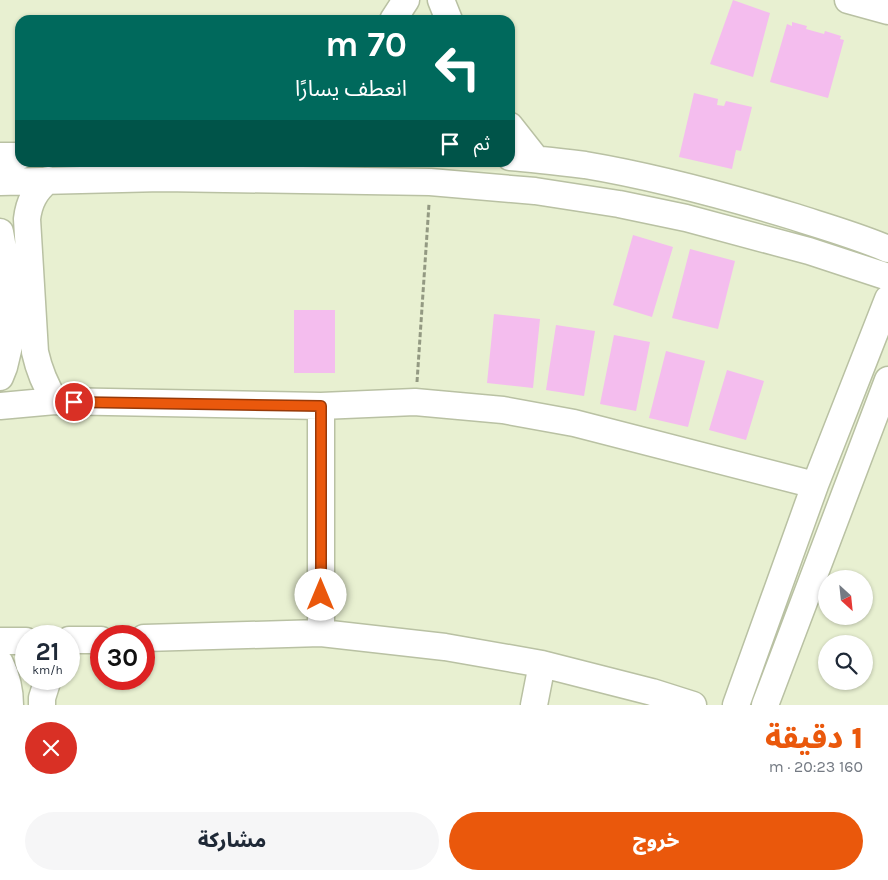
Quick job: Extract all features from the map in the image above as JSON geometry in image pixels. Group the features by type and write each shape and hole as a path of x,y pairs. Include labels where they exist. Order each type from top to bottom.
{"street":[{"path":"396,15 406,0"},
{"path":"441,0 446,15"},
{"path":"848,0 888,11"},
{"path":"515,133 536,160"},
{"path":"0,156 15,156"},
{"path":"515,158 585,165 693,188 756,205 888,249"},
{"path":"0,182 48,180 163,170 430,182 535,190 619,204 686,218 810,252 888,277"},
{"path":"48,180 31,200 27,218 35,352 42,376 54,401"},
{"path":"686,218 693,188"},
{"path":"0,232 7,282 9,346 0,377"},
{"path":"736,705 814,485 888,299"},
{"path":"765,705 888,380"},
{"path":"0,406 54,401 321,406 415,402 503,410 574,423 814,485"},
{"path":"321,406 321,633"},
{"path":"155,638 321,633 445,647 542,664 652,692 692,705"},
{"path":"0,642 15,641"},
{"path":"0,663 6,675 10,705"},
{"path":"534,705 542,664"},
{"path":"42,705 45,690"}],"path":[{"path":"415,402 430,182"}],"building":[{"path":"733,0 770,13 753,77 710,64"},
{"path":"792,22 807,26 806,29 824,34 825,31 841,36 840,39 844,40 828,98 770,82 787,24 792,26"},
{"path":"694,93 718,99 717,105 724,106 726,101 752,107 741,151 736,150 732,169 679,157"},
{"path":"633,235 673,247 652,317 613,305"},
{"path":"690,249 735,261 718,329 672,318"},
{"path":"294,310 335,310 335,373 294,373"},
{"path":"494,314 540,319 533,388 487,383"},
{"path":"556,325 595,331 584,396 546,390"},
{"path":"614,335 650,342 636,411 600,404"},
{"path":"666,351 705,361 688,427 649,418"},
{"path":"727,370 764,381 746,440 709,430"}],"route":[{"path":"74,402 321,406 321,595"}]}
